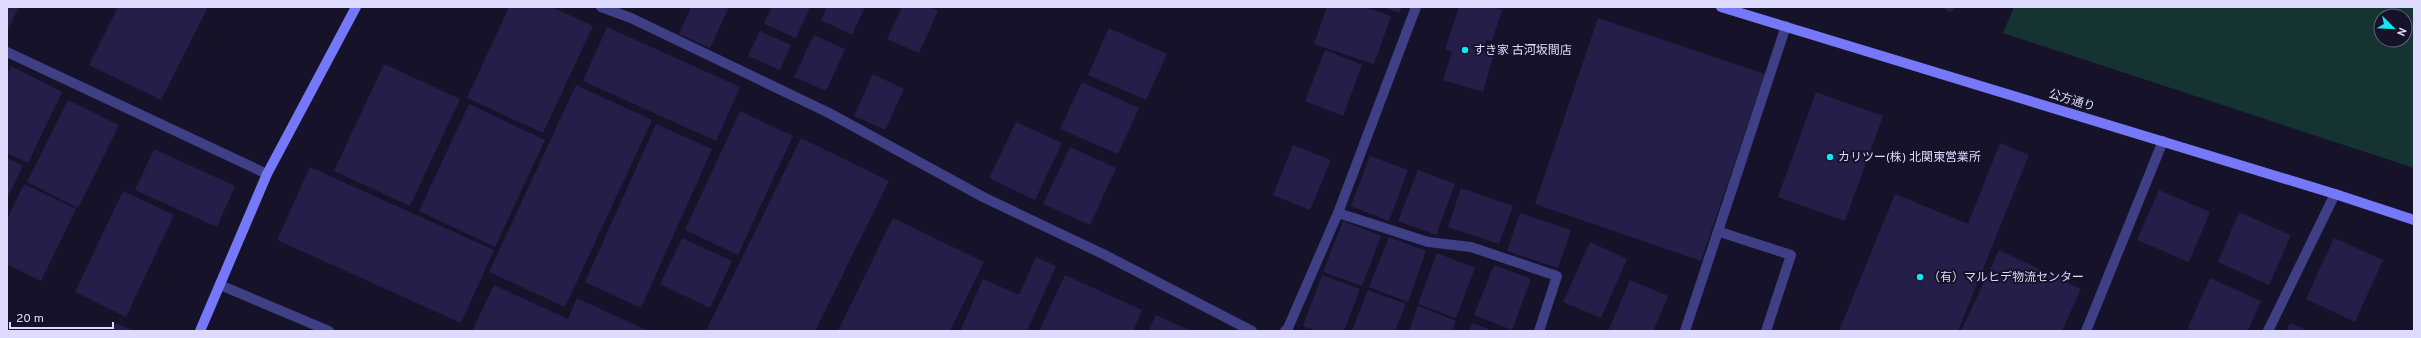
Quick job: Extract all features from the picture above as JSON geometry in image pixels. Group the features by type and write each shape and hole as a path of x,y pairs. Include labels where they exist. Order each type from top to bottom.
{"street":[{"path":"200,331 267,174 356,7"},
{"path":"601,7 631,18 829,113 983,197 1105,255 1252,331"},
{"path":"1290,330 1338,213 1416,7"},
{"name":"公方通り","path":"1721,7 2163,141 2414,220"},
{"path":"1685,331 1720,232 1786,26"},
{"path":"7,52 267,174"},
{"path":"2086,331 2163,141"},
{"path":"2268,331 2335,194"},
{"path":"1338,213 1428,242 1472,247 1557,276 1539,331"},
{"path":"1720,232 1791,255 1766,331"},
{"path":"220,286 329,331"}],"green space":[{"path":"2014,7 2414,7 2414,168 2003,33"}],"building":[{"path":"7,7 19,7 7,31"},
{"path":"118,7 208,7 161,100 89,65"},
{"path":"509,7 552,7 593,26 543,133 467,98"},
{"path":"691,7 729,7 710,48 679,34"},
{"path":"772,7 810,7 796,38 764,24"},
{"path":"827,7 865,7 852,35 821,20"},
{"path":"902,7 928,7 938,11 919,53 887,39"},
{"path":"1327,7 1365,7 1391,16 1374,64 1314,44"},
{"path":"1383,7 1401,7 1399,13"},
{"name":"すき家 古河坂間店","path":"1459,7 1493,7 1502,10 1492,41 1486,40 1483,50 1494,53 1483,92 1443,80 1452,52 1445,49"},
{"path":"1943,7 1955,7 1950,13"},
{"path":"1598,18 1765,74 1701,261 1535,204"},
{"path":"607,27 740,87 716,141 583,81"},
{"path":"1109,28 1167,54 1146,100 1088,75"},
{"path":"760,31 791,45 780,70 748,56"},
{"path":"814,35 845,49 826,91 794,77"},
{"path":"1325,50 1362,65 1343,116 1305,101"},
{"path":"384,64 460,99 410,206 334,171"},
{"path":"11,66 62,92 28,163 7,153 7,74"},
{"path":"873,74 904,89 885,130 854,116"},
{"path":"1082,82 1139,108 1118,154 1060,129"},
{"path":"576,85 652,120 565,307 489,272"},
{"name":"カリツー(株) 北関東営業所","path":"1816,92 1883,116 1845,221 1778,197"},
{"path":"68,100 119,125 78,208 27,182"},
{"path":"469,104 545,140 495,247 419,211"},
{"path":"740,111 793,136 738,255 685,230"},
{"path":"1016,122 1062,143 1035,200 989,178"},
{"path":"656,124 712,149 641,308 585,282"},
{"path":"801,138 889,181 815,331 706,331"},
{"name":"（有）マルヒデ物流センター","path":"2000,143 2029,155 1958,331 1839,331 1895,194 1968,224"},
{"path":"1293,145 1331,160 1310,210 1273,195"},
{"path":"1070,147 1116,168 1090,225 1043,204"},
{"path":"154,149 235,186 217,227 135,190"},
{"path":"1370,156 1408,170 1389,221 1351,206"},
{"path":"7,158 23,166 7,199"},
{"path":"310,167 494,250 461,323 277,240"},
{"path":"1418,170 1455,184 1436,235 1398,221"},
{"path":"24,184 76,209 41,281 7,264 7,219"},
{"path":"1461,188 1513,206 1499,244 1448,227"},
{"path":"2159,190 2210,212 2189,262 2137,240"},
{"path":"123,191 174,215 126,317 75,292"},
{"path":"2239,212 2291,235 2269,285 2218,262"},
{"path":"1520,213 1571,230 1558,268 1507,251"},
{"path":"893,218 984,262 950,331 838,331"},
{"path":"1343,221 1381,236 1362,286 1323,272"},
{"path":"1389,237 1426,251 1408,302 1369,287"},
{"path":"682,238 732,261 710,308 660,284"},
{"path":"2334,238 2383,260 2355,322 2306,299"},
{"path":"1590,242 1627,259 1601,318 1563,302"},
{"path":"1999,250 2081,289 2062,331 1961,331"},
{"path":"1437,253 1475,268 1456,318 1418,304"},
{"path":"1036,257 1056,266 1027,331 960,331 983,279 1019,295"},
{"path":"1494,265 1531,279 1512,330 1474,315"},
{"path":"1065,275 1142,310 1133,331 1039,331"},
{"path":"1322,275 1360,289 1344,331 1317,331 1303,326"},
{"path":"2210,278 2261,301 2248,331 2195,331 2188,328"},
{"path":"1630,280 1668,296 1653,331 1608,331"},
{"path":"494,285 568,319 577,298 648,331 472,331"},
{"path":"1368,290 1406,304 1395,331 1352,331"},
{"path":"1418,306 1456,321 1452,331 1409,331"},
{"path":"1156,315 1191,331 1148,331"},
{"path":"116,323 134,331 112,331"},
{"path":"1472,323 1494,331 1469,331"},
{"path":"2290,323 2308,331 2286,331"}],"place":[{"name":"すき家 古河坂間店","path":"1465,50"},
{"name":"カリツー(株) 北関東営業所","path":"1830,157"},
{"name":"（有）マルヒデ物流センター","path":"1920,277"}]}
